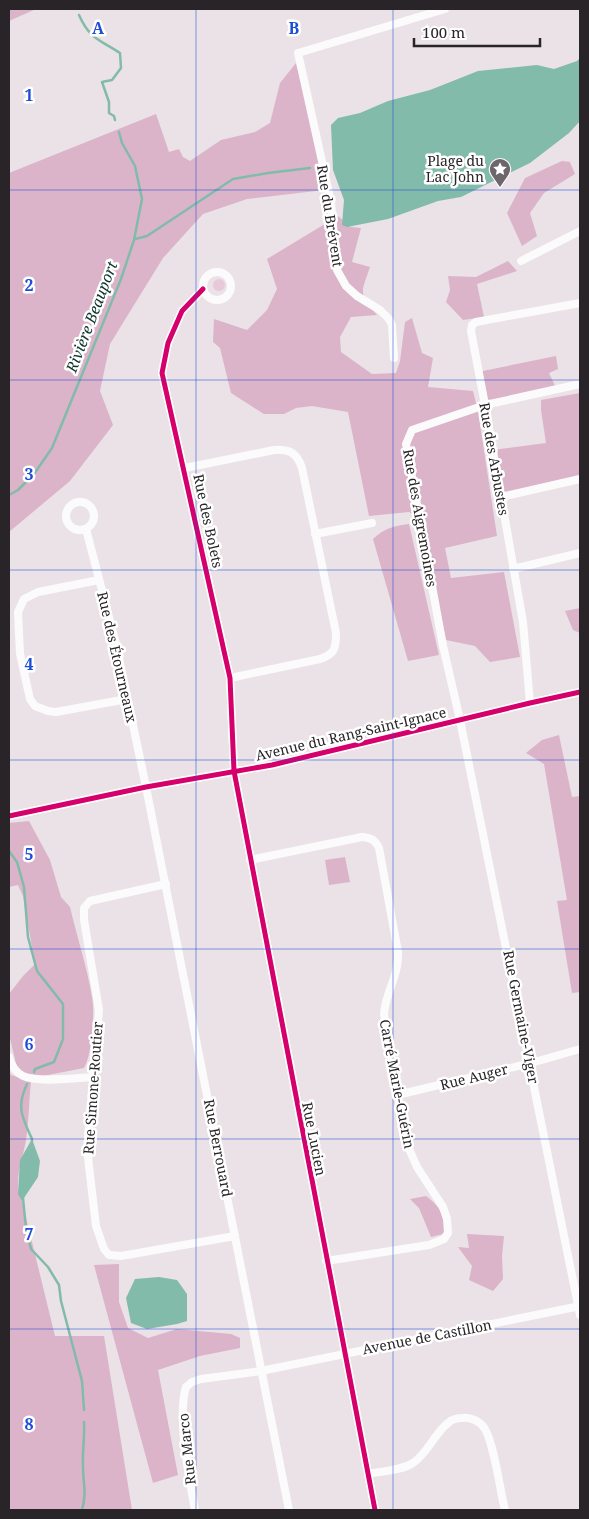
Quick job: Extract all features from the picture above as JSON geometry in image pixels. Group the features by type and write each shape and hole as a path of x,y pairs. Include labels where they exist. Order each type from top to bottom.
{"street":[{"name":"Rue du Brévent","path":"394,358 392,325 389,318 346,286 337,270 331,202 298,53 445,9"},
{"path":"521,261 580,231"},
{"name":"Rue des Bolets","path":"203,289 182,311 168,342 162,373 230,678 234,771"},
{"name":"Rue des Arbustes","path":"530,703 523,622 472,337 472,325 476,322 580,303"},
{"name":"Rue des Aigremoines","path":"460,720 443,646 406,444 412,430 485,405 580,384"},
{"path":"184,468 274,450 294,452 302,468 336,633 334,651 329,656 320,659 230,678"},
{"path":"500,497 580,479"},
{"path":"315,534 372,523"},
{"name":"Rue des Étourneaux","path":"86,529 116,644 146,787"},
{"path":"514,569 580,553"},
{"path":"99,580 38,592 24,599 18,612 20,654 30,700 41,709 56,712 127,699"},
{"name":"Avenue du Rang-Saint-Ignace","path":"9,816 146,787 272,765 580,692"},
{"name":"Rue Germaine-Viger","path":"460,720 580,1309"},
{"name":"Rue Lucien","path":"234,771 375,1510"},
{"name":"Rue Berrouard","path":"146,787 289,1510"},
{"name":"Carré Marie-Guérin","path":"250,860 354,838 370,838 375,841 379,848 399,965 385,1001 384,1014 397,1095 406,1142 417,1167 443,1207 447,1219 448,1233 444,1239 429,1245 326,1261"},
{"name":"Rue Simone-Routier","path":"166,884 90,901 84,908 84,920 98,1010 88,1149 96,1226 104,1248 110,1254 121,1256 235,1236"},
{"name":"Rue Auger","path":"397,1095 531,1063 580,1049"},
{"path":"9,1058 11,1065 24,1077 38,1080 94,1077"},
{"name":"Avenue de Castillon","path":"186,1387 192,1382 201,1379 261,1371 580,1309"},
{"name":"Rue Marco","path":"186,1387 183,1397 183,1414 187,1468 195,1510"},
{"path":"368,1474 402,1468 411,1464 419,1458 448,1423 455,1419 471,1419 480,1422 490,1440 504,1510"}],"shaded area":[{"path":"9,9 36,9 9,21"},
{"path":"580,58 580,121 569,133 530,163 461,197 438,201 388,219 347,227 342,225 344,200 333,170 331,125 338,118 360,113 388,101 430,90 478,71 537,65 554,69 577,61"},
{"path":"296,63 312,126 324,190 247,199 203,214 163,258 110,344 100,391 113,425 70,481 9,532 9,173 156,114 169,152 179,149 183,157 190,161 221,140 255,132 270,123 280,83"},
{"path":"562,161 570,162 575,174 544,193 530,213 537,236 522,246 507,213 525,178"},
{"path":"338,216 351,227 361,228 352,262 370,267 363,292 377,315 351,317 340,337 341,352 372,374 396,373 400,361 405,322 412,318 422,353 433,358 428,387 473,391 478,411 497,536 445,548 451,578 504,572 520,657 490,662 475,646 446,640 420,519 409,512 369,516 348,412 312,406 296,408 284,414 264,414 231,393 220,348 213,342 214,319 247,330 267,310 277,289 267,259"},
{"path":"508,261 517,271 477,284 484,317 463,320 446,302 450,290 448,276 476,277"},
{"path":"219,279 225,285 219,291 213,285"},
{"path":"556,356 558,369 549,373 557,390 487,406 478,372"},
{"path":"580,393 580,476 501,498 492,450 546,443 541,400"},
{"path":"409,524 439,655 408,661 373,539 389,528"},
{"path":"580,608 580,633 573,630 565,611"},
{"path":"559,735 572,797 580,796 580,992 572,993 557,901 567,900 544,764 526,753 542,740"},
{"path":"29,821 50,860 61,897 70,907 93,1004 91,1044 84,1068 43,1076 22,1073 16,1064 9,1034 9,994 35,964 23,896 18,885 9,887 9,823"},
{"path":"345,857 350,882 329,885 325,860"},
{"path":"9,1071 11,1075 31,1081 27,1133 19,1171 18,1187 55,1336 104,1336 132,1510 9,1510"},
{"path":"32,1139 40,1161 38,1177 22,1201 18,1194 20,1160"},
{"path":"426,1196 441,1212 447,1233 431,1237 419,1208 410,1199"},
{"path":"467,1234 504,1236 502,1256 503,1279 493,1291 469,1280 472,1266 458,1247 469,1248"},
{"path":"119,1264 119,1302 128,1328 148,1338 177,1329 231,1334 240,1338 240,1348 200,1356 158,1370 178,1475 153,1483 94,1265"},
{"path":"159,1277 177,1280 187,1294 187,1321 147,1329 131,1323 126,1298 135,1279"}],"waterway":[{"name":"Rivière Beauport","path":"79,15 92,35 120,53 121,68 112,80 102,82 109,102 109,113 114,116 115,120"},
{"name":"Rivière Beauport","path":"9,495 18,490 34,474 52,448 121,279 134,240 142,199 135,166 122,143 119,132"},
{"path":"135,239 147,236 233,179 310,168"},
{"name":"Rivière Beauport","path":"9,851 17,862 24,887 28,937 37,971 63,1004 63,1039 54,1062 35,1069 34,1072"},
{"name":"Rivière Beauport","path":"27,1084 21,1106 25,1124 32,1141"},
{"name":"Rivière Beauport","path":"23,1198 26,1229 31,1249 48,1267 59,1285 61,1301 82,1381 84,1410"},
{"name":"Rivière Beauport","path":"82,1510 85,1493 83,1461 84,1422"}],"cycle path":[{"path":"203,289 182,311 168,343 162,373 230,678 234,771 375,1510"},
{"path":"9,816 146,787 272,765 580,692"}],"place":[{"name":"Plage du Lac John","path":"500,188"}]}
